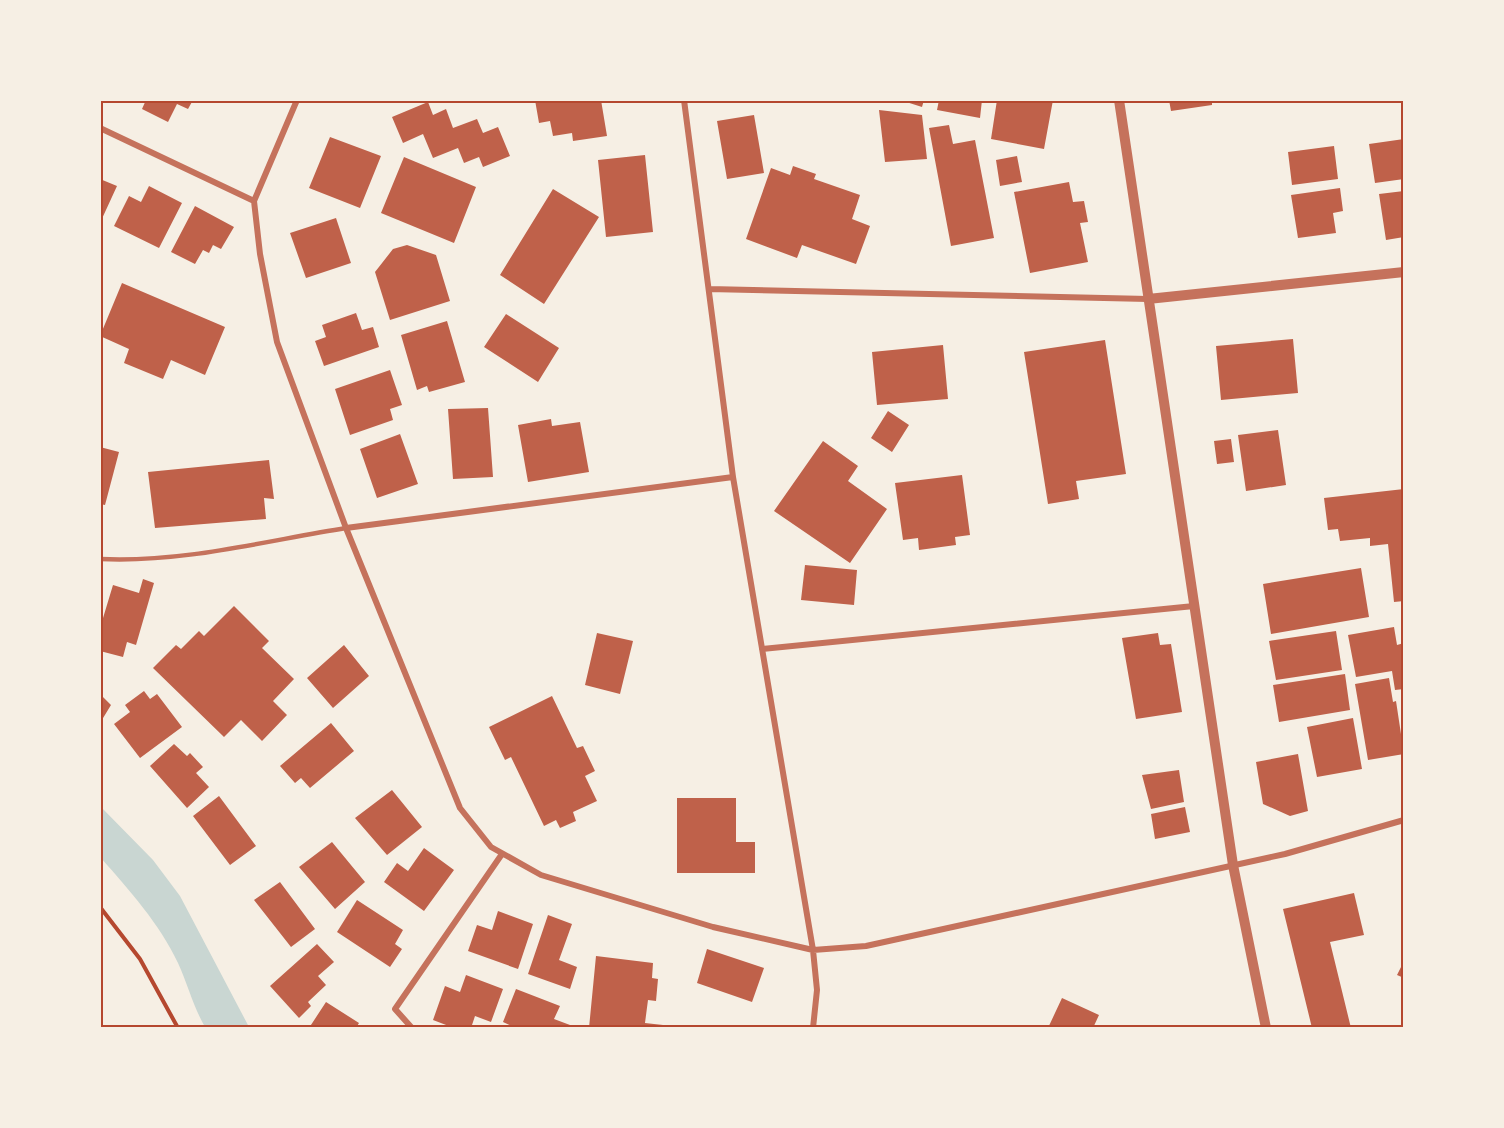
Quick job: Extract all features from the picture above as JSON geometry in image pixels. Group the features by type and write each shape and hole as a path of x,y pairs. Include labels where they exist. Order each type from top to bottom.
{"street":[{"path":"297,100 255,201 260,254 277,342 346,528 460,808 490,847 542,875 713,927 813,950 866,946 1285,854 1404,820"},
{"path":"684,100 733,477 813,950 817,990 813,1028"},
{"path":"1119,100 1233,865 1266,1028"},
{"path":"100,128 255,201"},
{"path":"709,289 1148,300 1404,272"},
{"path":"346,528 733,477"},
{"path":"762,649 1194,606"},
{"path":"412,1028 395,1009 502,854"}],"lane":[{"path":"100,559 146,559 346,528"}],"path":[{"path":"100,907 140,959 178,1028"}],"shaded area":[{"path":"100,806 153,860 180,896 249,1027 205,1027 178,963 162,934 101,858"}],"building":[{"path":"146,100 193,100 188,109 177,104 168,122 142,109"},
{"path":"535,100 601,100 607,136 573,141 572,133 553,136 550,121 539,123"},
{"path":"900,100 924,100 922,107"},
{"path":"939,100 982,100 980,118 937,110"},
{"path":"997,100 1053,100 1044,149 991,139"},
{"path":"1169,100 1212,100 1212,105 1171,111"},
{"path":"428,102 433,115 446,109 453,128 477,119 483,133 498,127 510,156 483,167 479,157 464,163 458,148 433,158 423,134 403,143 392,117"},
{"path":"879,110 922,115 927,159 885,162"},
{"path":"754,115 764,173 727,179 717,121"},
{"path":"949,125 953,144 975,140 994,238 951,246 929,128"},
{"path":"330,137 381,156 360,208 309,188"},
{"path":"1404,139 1404,179 1375,183 1369,144"},
{"path":"1334,146 1338,179 1292,185 1288,152"},
{"path":"645,155 653,232 606,237 598,160"},
{"path":"1017,156 1022,182 1000,186 996,160"},
{"path":"404,157 476,187 454,243 381,213"},
{"path":"793,166 816,174 814,179 860,195 852,219 870,226 856,264 802,245 797,258 746,239 771,168 790,175"},
{"path":"100,179 117,186 100,223"},
{"path":"1069,182 1073,202 1084,201 1088,222 1080,223 1088,262 1030,273 1014,192"},
{"path":"149,186 182,203 159,248 114,226 129,196 141,202"},
{"path":"1340,188 1343,211 1333,213 1336,233 1298,238 1291,195"},
{"path":"553,189 599,217 544,304 500,275"},
{"path":"1404,191 1404,237 1386,240 1379,194"},
{"path":"195,206 234,227 221,249 213,245 209,253 203,250 195,264 171,252"},
{"path":"336,218 351,263 306,278 290,233"},
{"path":"407,245 436,255 450,301 390,320 375,272 393,249"},
{"path":"122,283 225,327 205,375 171,360 163,379 124,363 129,349 100,336"},
{"path":"356,313 362,330 373,327 379,347 324,366 315,341 326,337 322,325"},
{"path":"506,314 559,348 538,382 484,347"},
{"path":"447,321 465,382 429,392 427,386 417,390 401,335"},
{"path":"1293,339 1298,393 1221,400 1216,346"},
{"path":"1105,340 1126,474 1076,481 1079,499 1048,504 1024,352"},
{"path":"943,345 948,399 877,405 872,352"},
{"path":"390,370 402,405 390,409 393,420 350,435 335,389"},
{"path":"488,408 493,477 453,479 448,409"},
{"path":"888,411 909,425 892,452 871,438"},
{"path":"551,419 552,426 580,422 589,472 528,482 518,425"},
{"path":"1278,430 1286,485 1246,491 1238,435"},
{"path":"400,434 418,484 377,498 360,449"},
{"path":"1231,439 1234,462 1217,464 1214,441"},
{"path":"823,441 858,466 848,481 887,509 850,563 774,511"},
{"path":"100,447 119,452 105,505 100,504"},
{"path":"269,460 274,499 264,498 266,519 155,528 148,472"},
{"path":"962,475 970,535 955,537 956,545 919,550 918,538 903,540 895,483"},
{"path":"1404,489 1404,601 1394,602 1388,544 1370,546 1370,538 1340,541 1338,529 1328,530 1324,498"},
{"path":"805,565 857,570 854,605 801,600"},
{"path":"1361,568 1369,617 1271,634 1263,584"},
{"path":"143,579 154,583 136,645 127,642 123,657 100,651 100,628 113,585 139,593"},
{"path":"234,606 269,641 262,648 294,679 273,701 287,715 262,741 241,720 224,737 153,668 176,645 181,649 199,631 204,636"},
{"path":"1394,627 1397,645 1404,643 1404,689 1395,690 1392,671 1356,677 1348,635"},
{"path":"1336,631 1342,670 1276,680 1269,641"},
{"path":"597,633 633,641 620,694 585,685"},
{"path":"1158,633 1160,645 1171,644 1182,712 1136,719 1122,638"},
{"path":"344,645 369,676 333,708 307,678"},
{"path":"1345,674 1350,710 1279,722 1273,685"},
{"path":"1389,678 1393,702 1396,701 1404,754 1368,760 1355,684"},
{"path":"144,691 150,699 157,694 182,727 140,758 114,724 130,712 125,705"},
{"path":"100,694 111,705 100,723"},
{"path":"552,696 577,748 583,746 595,771 585,776 597,801 573,812 576,821 560,828 556,820 544,826 511,757 505,760 489,727"},
{"path":"1353,718 1362,769 1317,777 1307,727"},
{"path":"331,723 354,751 310,788 301,778 295,783 280,766"},
{"path":"174,744 187,756 190,753 203,767 196,773 209,787 187,808 150,766"},
{"path":"1298,754 1308,811 1290,816 1263,804 1256,762"},
{"path":"1179,770 1184,802 1151,809 1142,775"},
{"path":"392,790 422,827 387,855 355,818"},
{"path":"219,796 256,846 230,865 193,816"},
{"path":"677,798 736,798 736,842 755,842 755,873 677,873"},
{"path":"1185,807 1190,832 1155,839 1151,814"},
{"path":"332,842 365,882 335,909 299,867"},
{"path":"424,848 454,870 424,911 384,882 397,863 408,871"},
{"path":"280,882 315,929 291,947 254,900"},
{"path":"1354,893 1364,935 1330,942 1351,1028 1312,1028 1283,909"},
{"path":"357,900 403,930 395,944 402,949 390,967 337,932"},
{"path":"498,911 533,924 518,969 468,951 477,925 492,930"},
{"path":"548,915 572,924 559,960 577,967 570,989 528,974"},
{"path":"317,944 334,962 318,976 326,985 308,1002 311,1006 299,1018 270,986"},
{"path":"707,949 764,968 752,1002 697,983"},
{"path":"596,956 653,963 652,978 658,979 656,1001 648,1000 645,1023 663,1025 663,1028 589,1028"},
{"path":"1404,961 1404,978 1397,975"},
{"path":"466,975 503,989 491,1022 475,1016 471,1028 454,1028 433,1020 445,986 460,992"},
{"path":"516,989 560,1006 554,1019 570,1025 569,1028 516,1028 503,1022"},
{"path":"1062,998 1099,1015 1093,1028 1048,1028"},
{"path":"326,1002 359,1023 356,1028 309,1028"}]}
